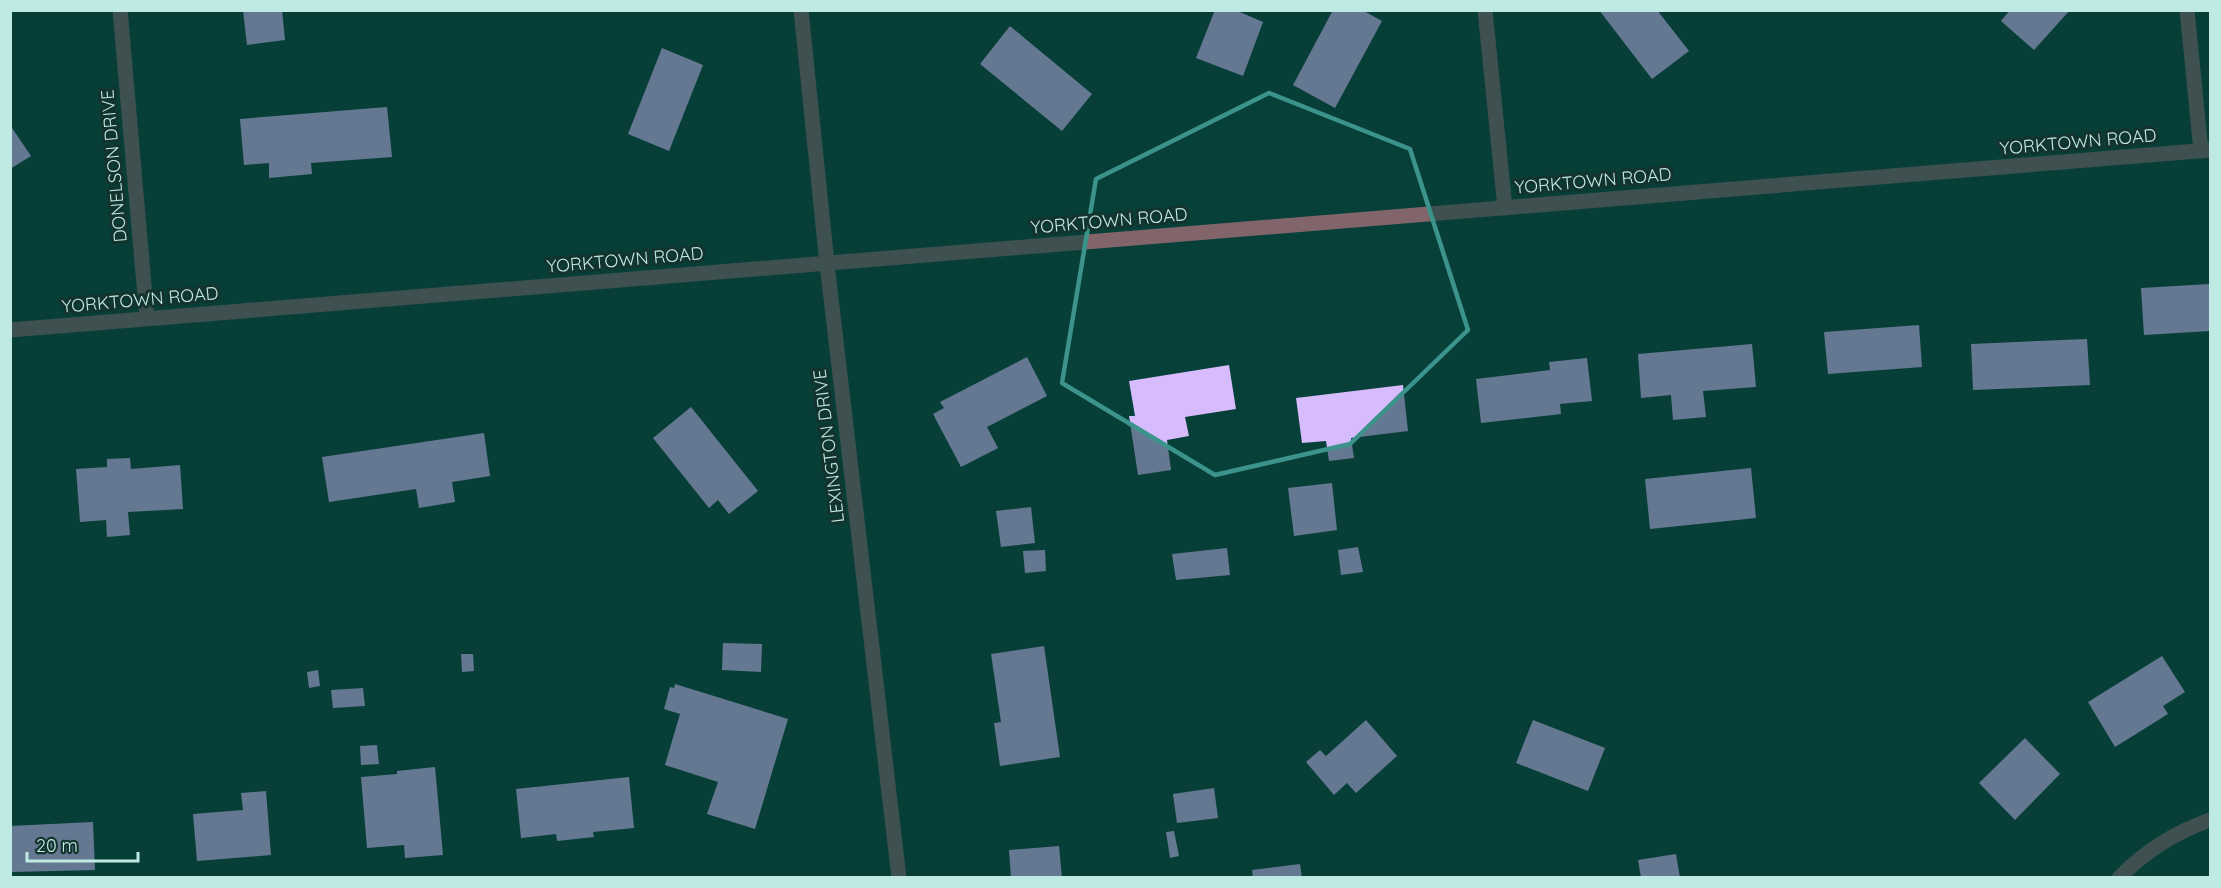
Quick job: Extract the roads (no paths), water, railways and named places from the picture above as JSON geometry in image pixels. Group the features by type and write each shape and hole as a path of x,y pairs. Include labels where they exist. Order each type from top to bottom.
{"street":[{"name":"DONELSON DRIVE","path":"120,10 147,319"},
{"name":"LEXINGTON DRIVE","path":"801,10 826,264 899,878"},
{"path":"1485,10 1505,208"},
{"path":"2187,10 2206,151"},
{"name":"YORKTOWN ROAD","path":"10,330 2206,151"},
{"path":"2120,878 2134,861 2166,840 2186,829 2211,820"}]}
